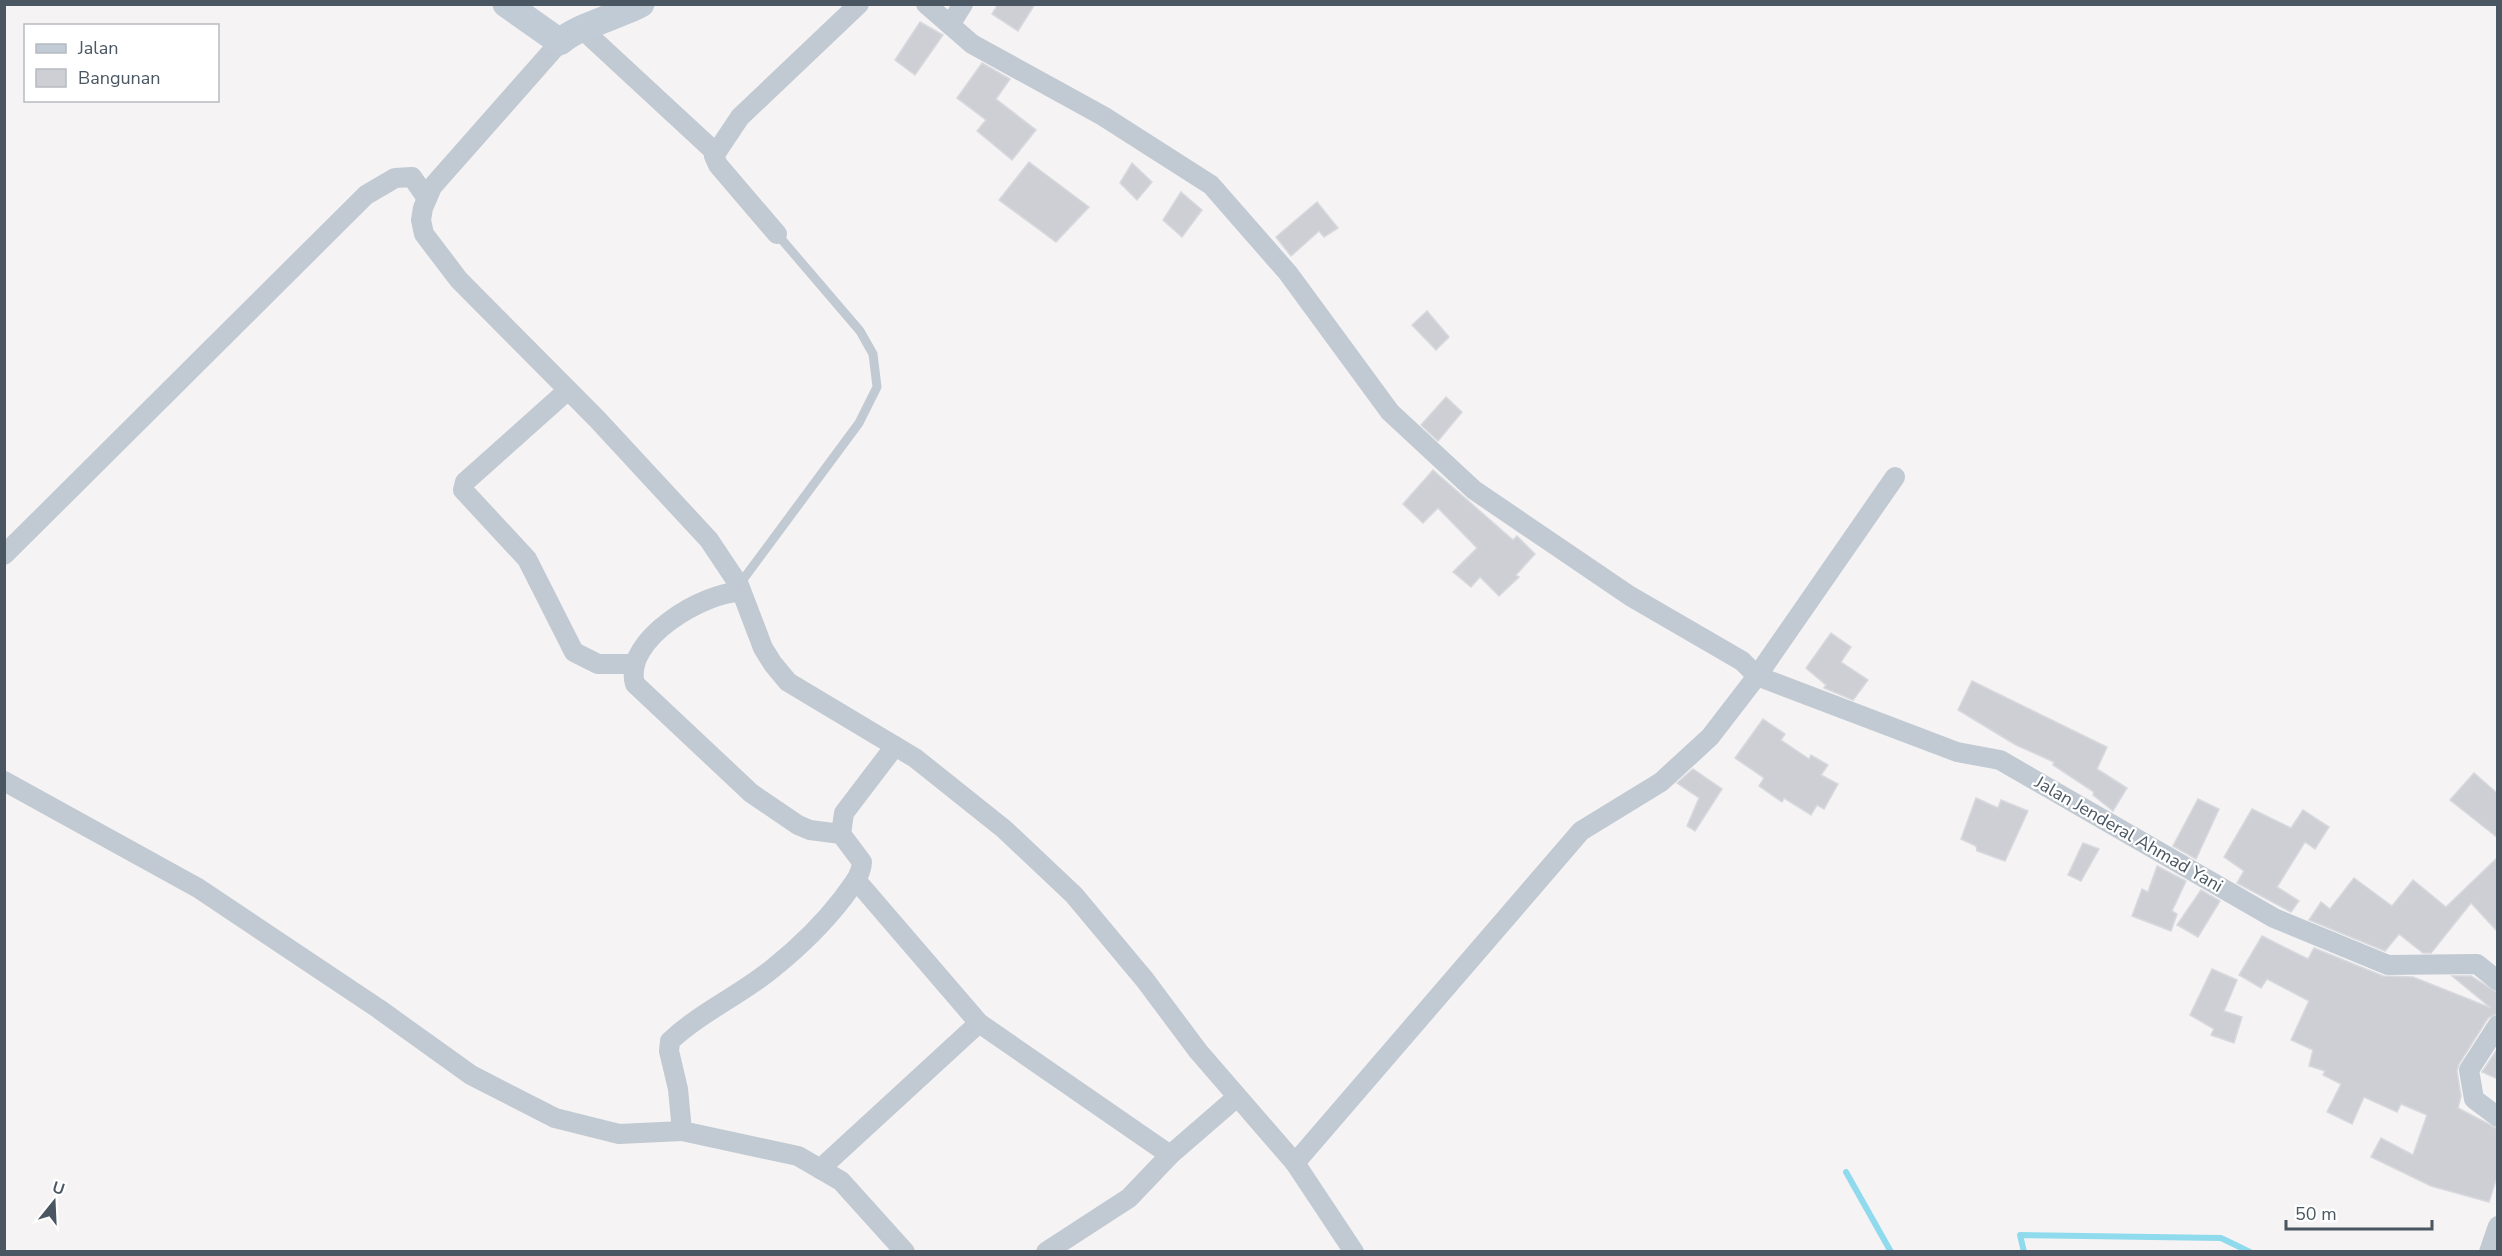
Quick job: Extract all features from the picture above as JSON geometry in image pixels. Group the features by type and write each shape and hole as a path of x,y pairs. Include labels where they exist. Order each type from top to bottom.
{"street":[{"path":"506,4 571,35 716,153"},
{"path":"641,4 571,35 432,187 426,197 421,220 424,234 459,280 568,390 708,540 740,588 763,648 772,664 788,682 915,758 1004,829 1074,896 1145,980 1237,1097 1295,1164 1354,1251"},
{"path":"777,234 718,165 714,157 740,117 859,4"},
{"name":"Jalan Jenderal Ahmad Yani","path":"926,4 972,44 1103,116 1210,185 1288,273 1390,412 1474,490 1630,596 1742,661 1757,676 1957,752 2000,760 2274,918 2388,965 2476,964 2498,981"},
{"path":"950,25 963,4"},
{"path":"4,555 366,195 395,178 412,177 426,197"},
{"path":"568,390 465,482 463,490 526,559 574,652 598,664 635,664"},
{"path":"1295,1164 1581,831 1661,782 1710,737 1757,676 1895,477"},
{"path":"740,588 725,591 661,626 651,636 635,664 633,678 638,689 751,793 798,825 810,830 841,834"},
{"path":"682,1131 678,1089 669,1051 670,1041 692,1021 771,970 828,917 861,873 862,862 841,834 844,813 895,746"},
{"path":"4,781 198,888 379,1009 471,1075 555,1118 619,1134 682,1131 798,1156 841,1181 905,1251"},
{"path":"856,880 979,1023 1170,1155"},
{"path":"820,1168 979,1023"},
{"path":"2498,1025 2469,1070 2474,1099 2498,1117"},
{"path":"1046,1251 1129,1198 1170,1155 1237,1097"},
{"path":"2488,1251 2498,1226"}],"lane":[{"path":"740,588 858,423 877,387 873,354 860,331 777,234"}],"building":[{"path":"998,4 1035,4 1018,31 992,14"},
{"path":"920,22 943,35 915,75 895,60"},
{"path":"982,63 1010,79 996,99 1036,130 1012,160 977,131 986,120 957,98"},
{"path":"1029,162 1089,207 1056,242 999,200"},
{"path":"1132,163 1152,182 1137,200 1120,183"},
{"path":"1181,192 1202,210 1182,237 1163,220"},
{"path":"1317,202 1338,228 1324,237 1319,231 1291,256 1276,237"},
{"path":"1427,311 1449,337 1436,350 1412,325"},
{"path":"1446,397 1462,412 1438,441 1421,425"},
{"path":"1433,470 1513,540 1517,536 1535,554 1516,575 1519,577 1499,596 1480,577 1471,587 1453,572 1477,548 1438,508 1423,523 1403,504"},
{"path":"1831,633 1851,647 1841,662 1868,680 1853,700 1824,688 1826,685 1806,668"},
{"path":"1972,681 2107,747 2097,769 2127,788 2113,811 2093,795 2094,792 2053,765 2054,762 2016,745 1958,710"},
{"path":"1763,719 1785,734 1781,740 1809,759 1811,755 1828,765 1821,775 1838,784 1824,809 1817,805 1811,815 1784,798 1782,802 1759,786 1764,778 1735,758"},
{"path":"1693,769 1722,789 1695,831 1687,826 1699,798 1677,783"},
{"path":"2474,773 2498,794 2498,838 2450,800"},
{"path":"1976,798 1998,808 2001,800 2028,811 2005,861 1977,851 1976,846 1961,839"},
{"path":"2198,799 2219,809 2196,859 2173,846"},
{"path":"2252,809 2291,828 2303,810 2329,827 2315,849 2305,842 2277,887 2299,901 2291,912 2237,883 2244,871 2224,857"},
{"path":"2083,843 2099,849 2081,881 2068,875"},
{"path":"2498,857 2498,932 2471,903 2431,953 2423,953 2399,934 2385,951 2309,920 2321,902 2330,909 2354,878 2392,906 2413,880 2446,907"},
{"path":"2157,866 2186,881 2172,911 2177,914 2171,931 2132,916 2142,889 2148,892"},
{"path":"2201,890 2220,901 2198,937 2177,925"},
{"path":"2262,936 2308,959 2314,948 2383,976 2413,977 2491,1008 2452,976 2471,976 2498,993 2498,1013 2488,1018 2459,1064 2457,1071 2461,1096 2458,1108 2498,1129 2498,1174 2489,1202 2431,1186 2371,1157 2381,1138 2413,1155 2427,1115 2401,1104 2397,1112 2364,1097 2352,1124 2327,1112 2341,1084 2323,1075 2325,1071 2309,1066 2313,1050 2291,1040 2309,1001 2267,979 2261,988 2239,975"},
{"path":"2212,969 2237,980 2224,1011 2242,1017 2234,1043 2211,1035 2214,1029 2190,1015"},
{"path":"2498,1048 2498,1079 2482,1072"}],"waterway":[{"path":"1846,1172 1891,1252"},
{"path":"2024,1252 2020,1235 2221,1238 2250,1252"}]}
